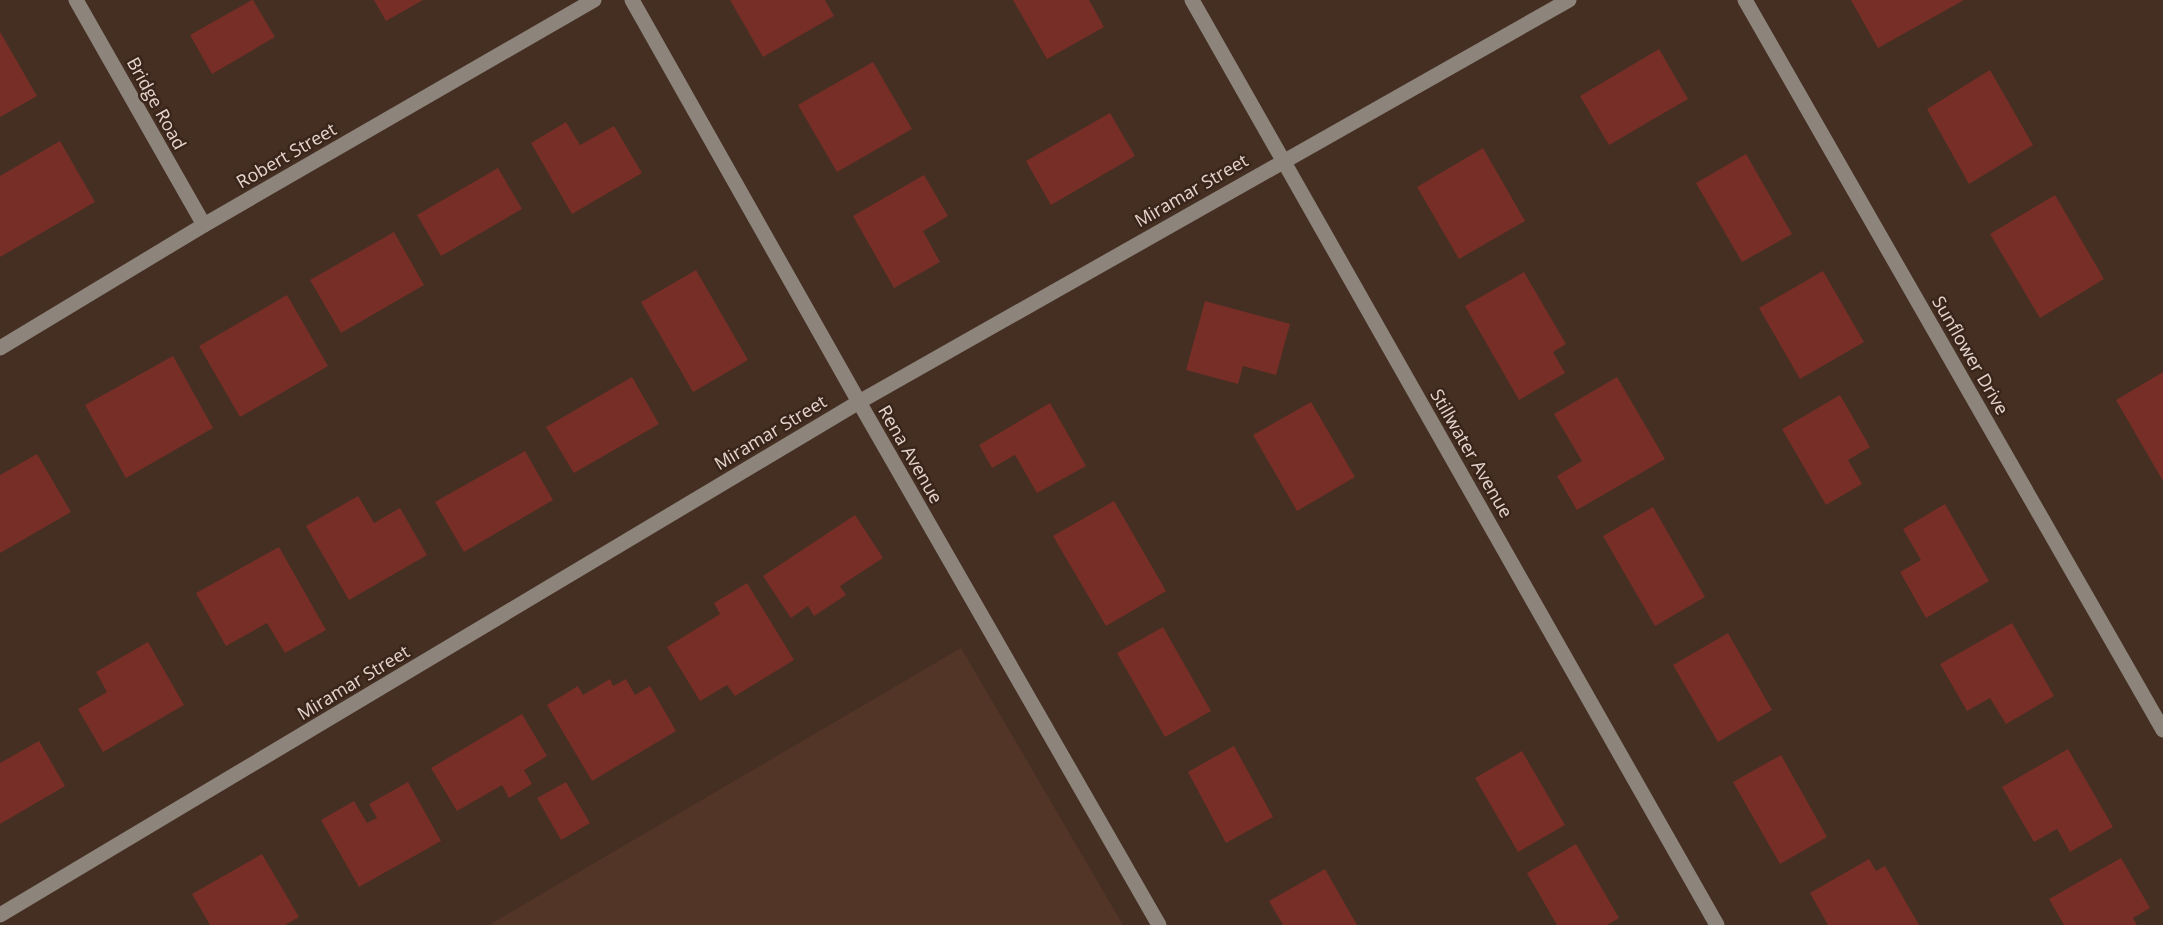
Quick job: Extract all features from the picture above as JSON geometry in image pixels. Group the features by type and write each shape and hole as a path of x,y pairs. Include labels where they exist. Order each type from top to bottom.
{"street":[{"name":"Bridge Road","path":"76,0 204,225"},
{"name":"Robert Street","path":"0,348 204,225 594,0"},
{"name":"Rena Avenue","path":"632,0 1159,925"},
{"name":"Stillwater Avenue","path":"1192,0 1717,925"},
{"name":"Miramar Street","path":"0,915 859,402 1569,0"},
{"name":"Sunflower Drive","path":"1745,0 2163,730"}],"shaded area":[{"path":"961,648 1123,925 489,925"}],"building":[{"path":"252,0 275,37 212,74 190,35"},
{"path":"374,0 423,0 386,21"},
{"path":"730,0 825,0 834,16 763,57"},
{"path":"1013,0 1089,0 1104,27 1047,59"},
{"path":"1851,0 1964,0 1878,48"},
{"path":"0,32 37,96 0,117"},
{"path":"1659,49 1688,99 1609,145 1580,96"},
{"path":"873,62 912,129 837,172 798,105"},
{"path":"1990,70 2033,145 1969,184 1927,109"},
{"path":"1110,113 1135,156 1051,205 1026,161"},
{"path":"566,122 580,145 614,126 642,173 572,214 531,143"},
{"path":"60,141 95,202 0,257 0,176"},
{"path":"1483,148 1525,221 1459,259 1417,187"},
{"path":"1746,154 1792,234 1742,262 1696,183"},
{"path":"498,168 522,209 441,256 417,215"},
{"path":"924,175 948,216 923,231 940,262 894,288 853,216"},
{"path":"2055,195 2104,279 2040,318 1990,234"},
{"path":"394,232 424,285 341,333 310,280"},
{"path":"696,270 748,360 693,392 641,302"},
{"path":"1823,271 1864,342 1800,379 1759,308"},
{"path":"1524,272 1566,344 1553,352 1565,373 1519,400 1465,306"},
{"path":"287,295 328,366 240,417 199,346"},
{"path":"1205,301 1290,324 1276,375 1243,366 1238,384 1186,370"},
{"path":"173,356 213,428 126,478 85,405"},
{"path":"2163,372 2163,481 2116,400"},
{"path":"632,377 659,424 574,473 546,427"},
{"path":"1617,377 1665,459 1577,510 1557,476 1582,461 1554,414"},
{"path":"1840,395 1870,447 1848,460 1862,484 1826,505 1782,429"},
{"path":"1311,402 1355,477 1297,511 1253,435"},
{"path":"1050,403 1086,466 1037,493 1015,455 992,468 979,445"},
{"path":"525,451 553,500 464,552 435,502"},
{"path":"37,454 71,512 0,553 0,475"},
{"path":"358,496 374,523 400,508 427,555 349,600 306,526"},
{"path":"1114,501 1166,591 1106,626 1053,536"},
{"path":"1945,504 1989,581 1926,618 1900,572 1921,560 1903,529"},
{"path":"1653,507 1705,597 1655,626 1603,536"},
{"path":"855,515 883,558 840,586 846,595 814,616 808,606 791,618 763,576"},
{"path":"279,547 326,630 285,653 267,623 226,646 196,593"},
{"path":"747,583 794,660 735,696 727,685 700,701 667,647 720,614 714,603"},
{"path":"2012,623 2054,696 2006,724 1990,698 1967,711 1940,664"},
{"path":"1163,627 1211,711 1165,737 1117,653"},
{"path":"1728,633 1772,710 1718,742 1673,665"},
{"path":"148,642 184,705 103,752 78,709 107,692 96,672"},
{"path":"610,679 613,686 626,679 635,695 650,686 676,731 592,781 547,705 578,686 583,695"},
{"path":"522,714 547,756 524,770 532,784 509,798 502,785 457,811 431,768"},
{"path":"39,741 65,786 0,824 0,763"},
{"path":"1234,746 1273,817 1226,843 1188,772"},
{"path":"2068,749 2113,827 2070,852 2057,829 2034,842 2002,787"},
{"path":"1522,751 1565,825 1518,852 1475,778"},
{"path":"1781,755 1827,837 1780,864 1733,782"},
{"path":"408,782 441,841 359,887 321,820 354,801 367,823 377,818 369,804"},
{"path":"566,782 590,823 561,840 537,798"},
{"path":"1576,844 1619,918 1607,925 1557,925 1527,873"},
{"path":"262,854 299,917 285,925 210,925 192,894"},
{"path":"2121,858 2150,908 2133,918 2137,925 2064,925 2049,899"},
{"path":"1869,859 1876,871 1885,866 1919,925 1828,925 1810,893"},
{"path":"1325,869 1357,925 1283,925 1269,901"}]}
